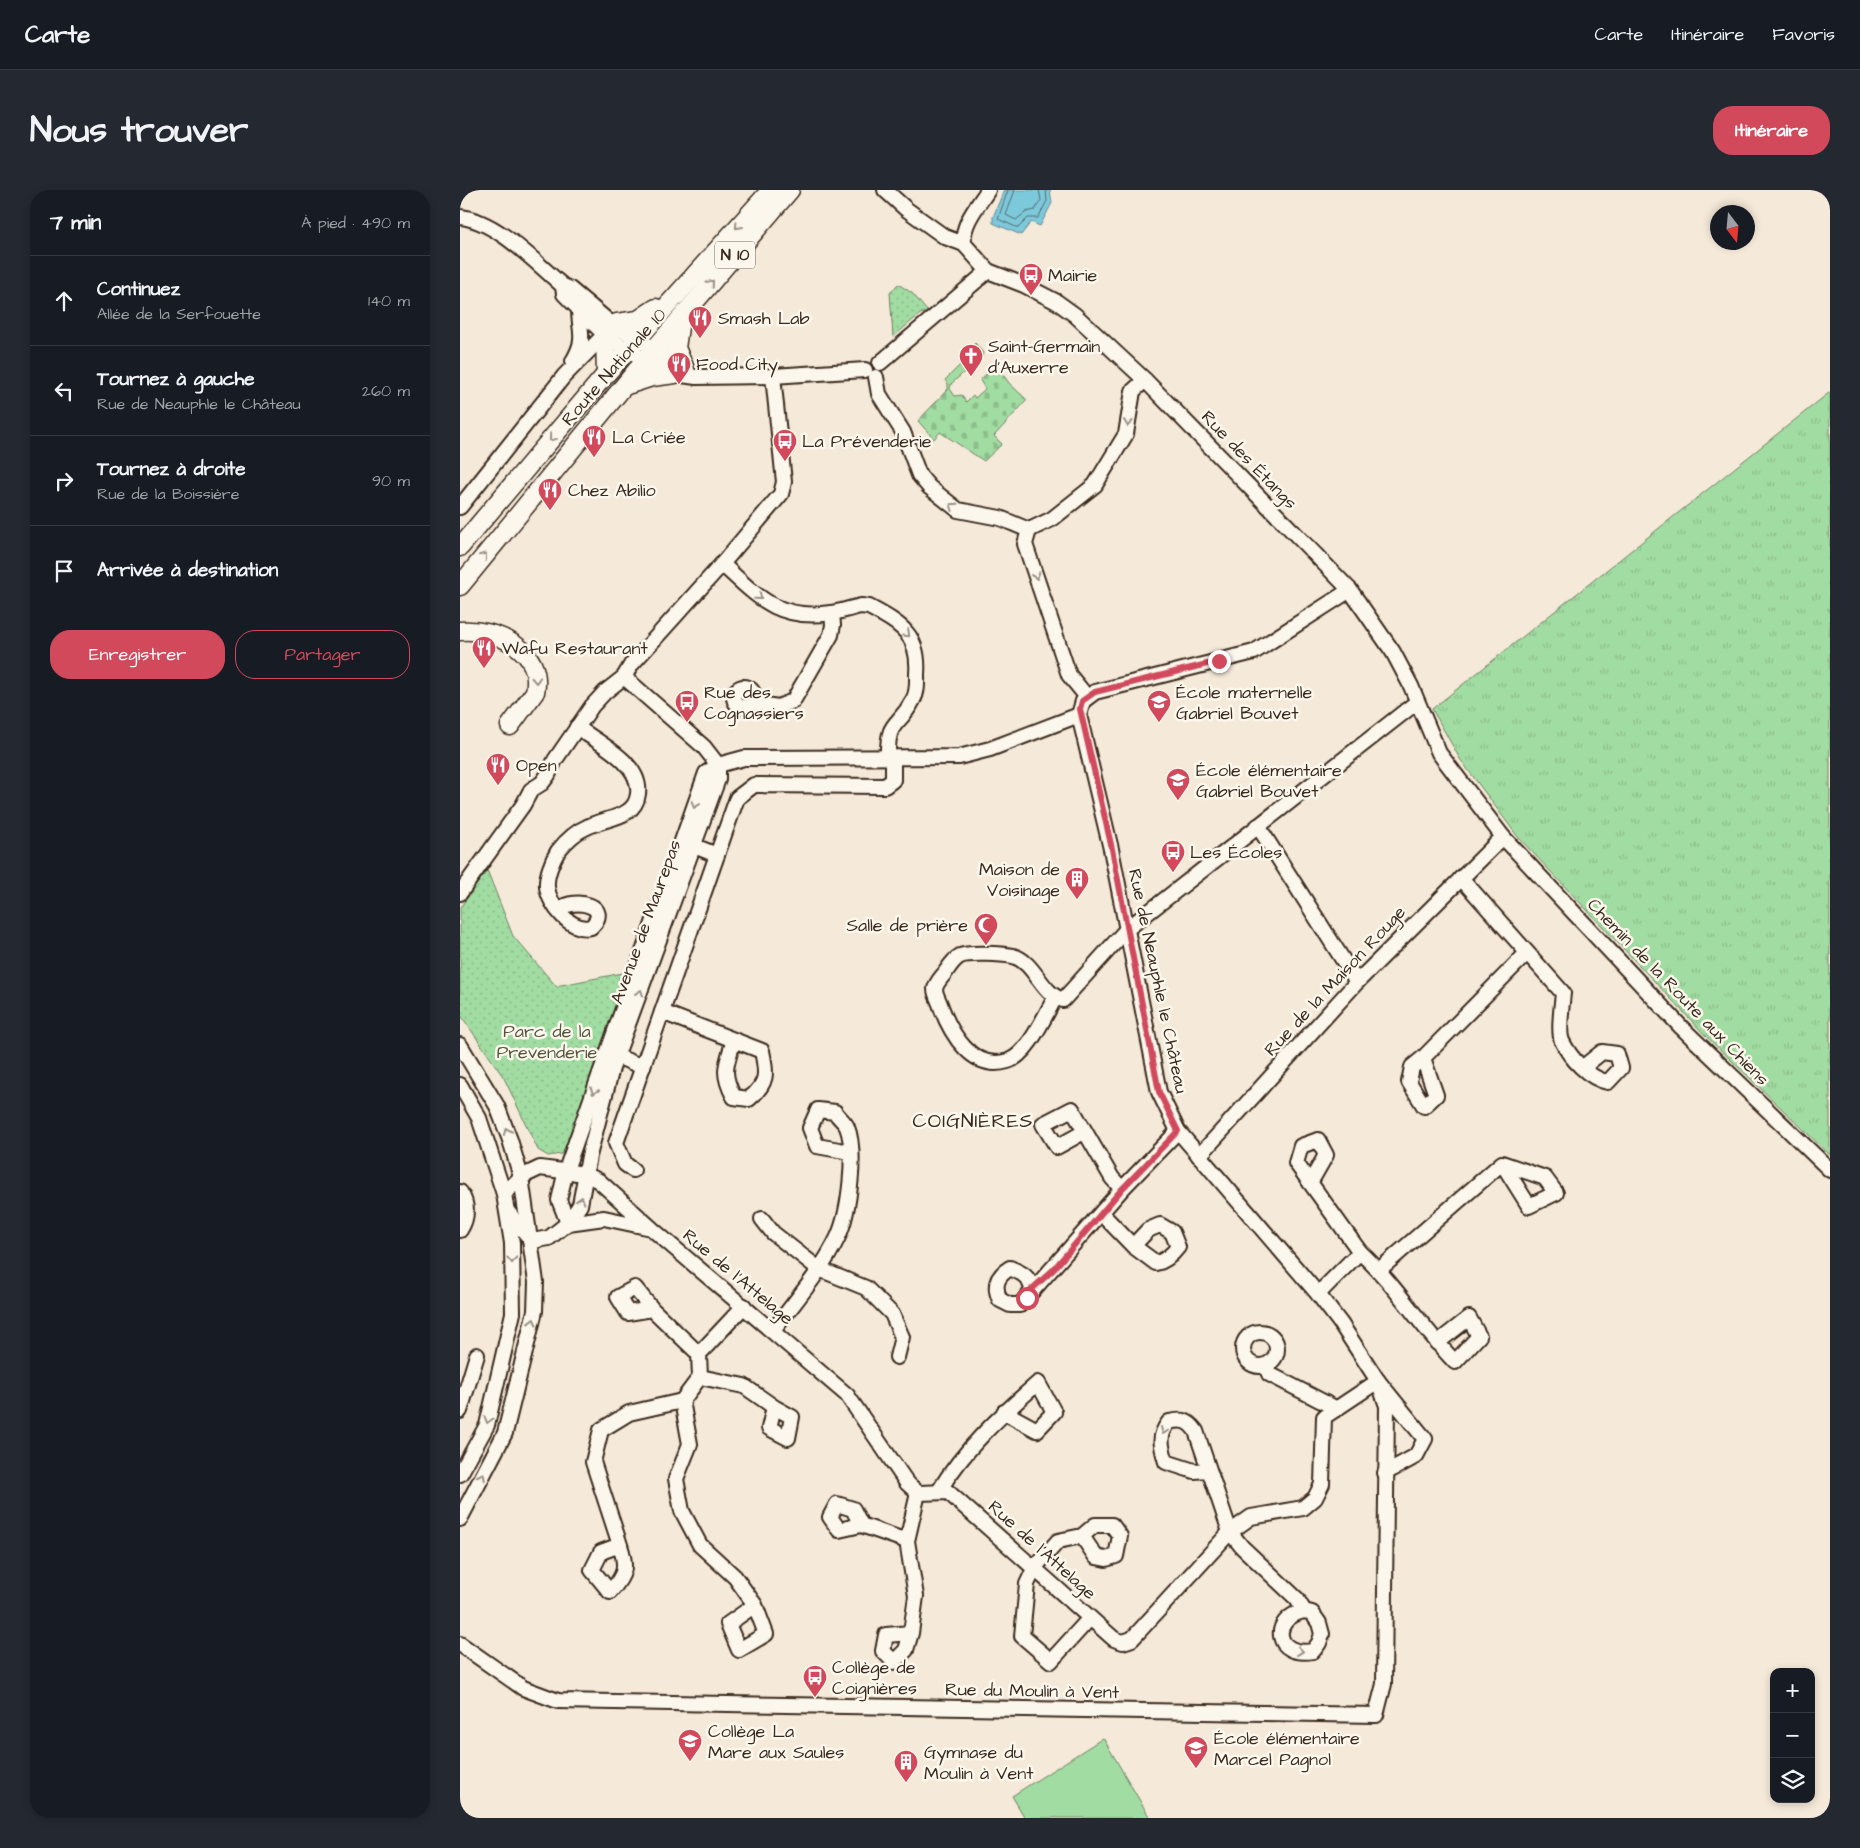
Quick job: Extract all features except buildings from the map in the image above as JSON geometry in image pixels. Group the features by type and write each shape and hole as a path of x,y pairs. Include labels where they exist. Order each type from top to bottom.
{"main road":[{"name":"Route Nationale 10","path":"675,296 771,190"},
{"name":"N 10","path":"460,586 624,386 641,350 680,320 790,190"},
{"path":"606,374 609,330 617,322 638,320 675,296"},
{"path":"605,408 606,396 666,317 675,296"},
{"path":"624,386 652,377 685,373 676,348 680,320"},
{"name":"Route Nationale 10","path":"460,547 606,374 641,350"},
{"path":"460,631 485,632 506,639 529,657 533,663 537,686 535,692 510,726"}],"street":[{"name":"Rue des Étangs","path":"885,190 906,209 945,237 964,244 988,271 1024,285 1057,302 1076,315 1145,380 1350,590 1393,652 1439,753 1503,837"},
{"path":"964,244 966,226 988,190"},
{"path":"460,217 475,221 507,238 562,286 570,289 609,330"},
{"path":"988,271 880,363 870,360 866,364 879,394 903,432 919,475 930,488 950,505 965,513 1000,518 1029,530 1052,519 1095,486 1126,434 1133,391 1145,380"},
{"path":"562,286 564,294 579,309 641,350 685,373 773,376 870,374"},
{"path":"564,376 581,348 582,335 579,309"},
{"path":"460,507 564,376 609,330"},
{"path":"460,892 523,805 526,797 548,775 555,760 576,727 605,692 624,677 631,665 774,505 784,488 773,376"},
{"path":"1029,530 1025,544 1069,674 1087,697"},
{"path":"633,1170 625,1164 616,1143 737,798 754,786 885,786 893,780 888,736 894,724 912,703 916,692 918,664 916,645 904,630 869,607 861,606 832,613 796,615 778,610 762,600 722,564"},
{"path":"624,677 704,747 718,765 744,758 959,757 990,749 1080,715 1082,701 1095,692 1254,652 1350,590"},
{"path":"753,703 778,707 793,701 831,635 834,625 832,613"},
{"path":"1055,998 1030,1040 1019,1054 1009,1061 995,1062 978,1058 961,1045 949,1029 935,990 954,960 960,956 968,954 1014,956 1030,968 1055,998 1063,1000 1127,928 1416,702"},
{"name":"Rue de Neauphle le Château","path":"1080,715 1098,787 1159,1092 1178,1131 1318,1294 1341,1324 1378,1381 1425,1438 1416,1456 1385,1473"},
{"path":"559,909 551,900 547,885 551,865 557,854 578,832 630,810 638,794 637,780 630,765 576,727"},
{"name":"Avenue de Maurepas","path":"568,1223 580,1206 585,1174 616,1056 718,779 718,765"},
{"name":"Avenue de Maurepas","path":"568,1223 559,1200 566,1170 706,773 718,765"},
{"path":"1258,826 1356,982"},
{"name":"Rue de la Maison Rouge","path":"1199,1156 1356,982 1503,837"},
{"name":"Chemin de la Route aux Chiens","path":"1503,837 1681,1027 1830,1170"},
{"path":"694,846 717,855"},
{"path":"1461,878 1562,993 1562,1040 1582,1068"},
{"path":"1423,1058 1526,954"},
{"path":"662,1012 734,1040"},
{"path":"460,1046 497,1106 522,1177 536,1274 535,1311 505,1433 460,1519"},
{"path":"616,1056 643,1067"},
{"path":"460,1084 478,1118 504,1194 512,1243 513,1313 487,1425 460,1474"},
{"path":"1032,1289 1053,1270 1122,1189 1178,1131"},
{"path":"1084,1132 1112,1178 1122,1189"},
{"path":"773,1332 819,1270 839,1236 852,1176 850,1152"},
{"path":"1379,1270 1502,1163"},
{"name":"Rue de l'Attelage","path":"504,1194 522,1177 540,1168 585,1174 599,1181 651,1228 847,1395 907,1483 918,1494"},
{"path":"1310,1183 1360,1252 1379,1270 1437,1343"},
{"path":"460,1192 466,1202 465,1223 460,1230"},
{"path":"508,1212 532,1241"},
{"path":"1102,1214 1133,1246"},
{"name":"Rue de l'Attelage","path":"532,1241 549,1238 568,1223 604,1218 651,1228"},
{"path":"762,1219 773,1233 819,1270 866,1288 892,1314 902,1337 897,1357"},
{"path":"1318,1294 1360,1252"},
{"path":"699,1354 744,1306"},
{"path":"620,1545 593,1462 600,1430 629,1413 682,1401 700,1377 699,1354 652,1309"},
{"path":"460,1410 477,1355"},
{"path":"1266,1365 1269,1374 1337,1409"},
{"path":"700,1377 744,1386 774,1407"},
{"name":"Rue de l'Attelage","path":"939,1491 948,1492 1036,1567 1090,1618 1114,1638 1122,1642 1132,1639 1230,1532 1251,1517 1303,1508 1315,1498 1322,1484 1324,1417 1378,1381"},
{"name":"Rue du Moulin à Vent","path":"460,1644 523,1688 558,1701 1376,1715 1384,1684 1387,1406 1378,1381"},
{"path":"682,1401 690,1444 676,1479 682,1511 700,1545 735,1577 755,1605"},
{"path":"911,1633 916,1596 907,1541 918,1494 939,1491 951,1472 1004,1412"},
{"path":"1207,1470 1230,1532 1297,1599 1304,1611"},
{"path":"861,1525 907,1541"},
{"path":"1082,1536 1058,1541 1036,1567 1027,1584 1022,1636 1051,1661 1090,1618"}],"green space":[{"path":"898,284 912,293 928,312 920,314 893,337 890,293"},
{"path":"975,343 983,353 982,356 951,384 950,389 955,396 962,395 966,402 973,395 975,398 985,389 980,380 996,365 1009,383 1027,400 994,436 1002,444 984,461 940,432 934,439 918,421 948,389 948,384 945,380 969,356"},
{"path":"1830,392 1830,1155 1705,1035 1518,837 1460,759 1432,709"},
{"name":"Parc de la Prevenderie","path":"487,870 513,936 556,986 633,971 568,1149 561,1154 548,1156 538,1150 504,1078 460,1014 460,908"},
{"path":"1103,1738 1150,1818 1025,1818 1012,1796"}],"water":[{"path":"1004,190 1050,190 1052,203 1040,226 1031,222 1021,235 993,223 993,217"}],"place":[{"name":"Mairie","path":"1031,296"},
{"name":"Smash Lab","path":"700,339"},
{"name":"Saint-Germain d'Auxerre","path":"971,377"},
{"name":"Food City","path":"679,385"},
{"name":"La Criée","path":"594,458"},
{"name":"La Prévenderie","path":"785,462"},
{"name":"Chez Abilio","path":"550,511"},
{"name":"Wafu Restaurant","path":"484,669"},
{"name":"Rue des Cognassiers","path":"687,723"},
{"name":"École maternelle Gabriel Bouvet","path":"1159,723"},
{"name":"Open","path":"498,786"},
{"name":"École élémentaire Gabriel Bouvet","path":"1178,801"},
{"name":"Les Écoles","path":"1173,873"},
{"name":"Maison de Voisinage","path":"1077,900"},
{"name":"Salle de prière","path":"986,946"},
{"name":"Collège de Coignières","path":"815,1698"},
{"name":"Collège La Mare aux Saules","path":"690,1762"},
{"name":"École élémentaire Marcel Pagnol","path":"1196,1769"},
{"name":"Gymnase du Moulin à Vent","path":"906,1783"}],"district":[{"name":"COIGNIÈRES","path":"973,1121"}],"route":[{"path":"1027,1298 1032,1289 1053,1270 1122,1189 1178,1131 1159,1092 1112,849 1080,715 1082,701 1095,692 1219,661"}]}
